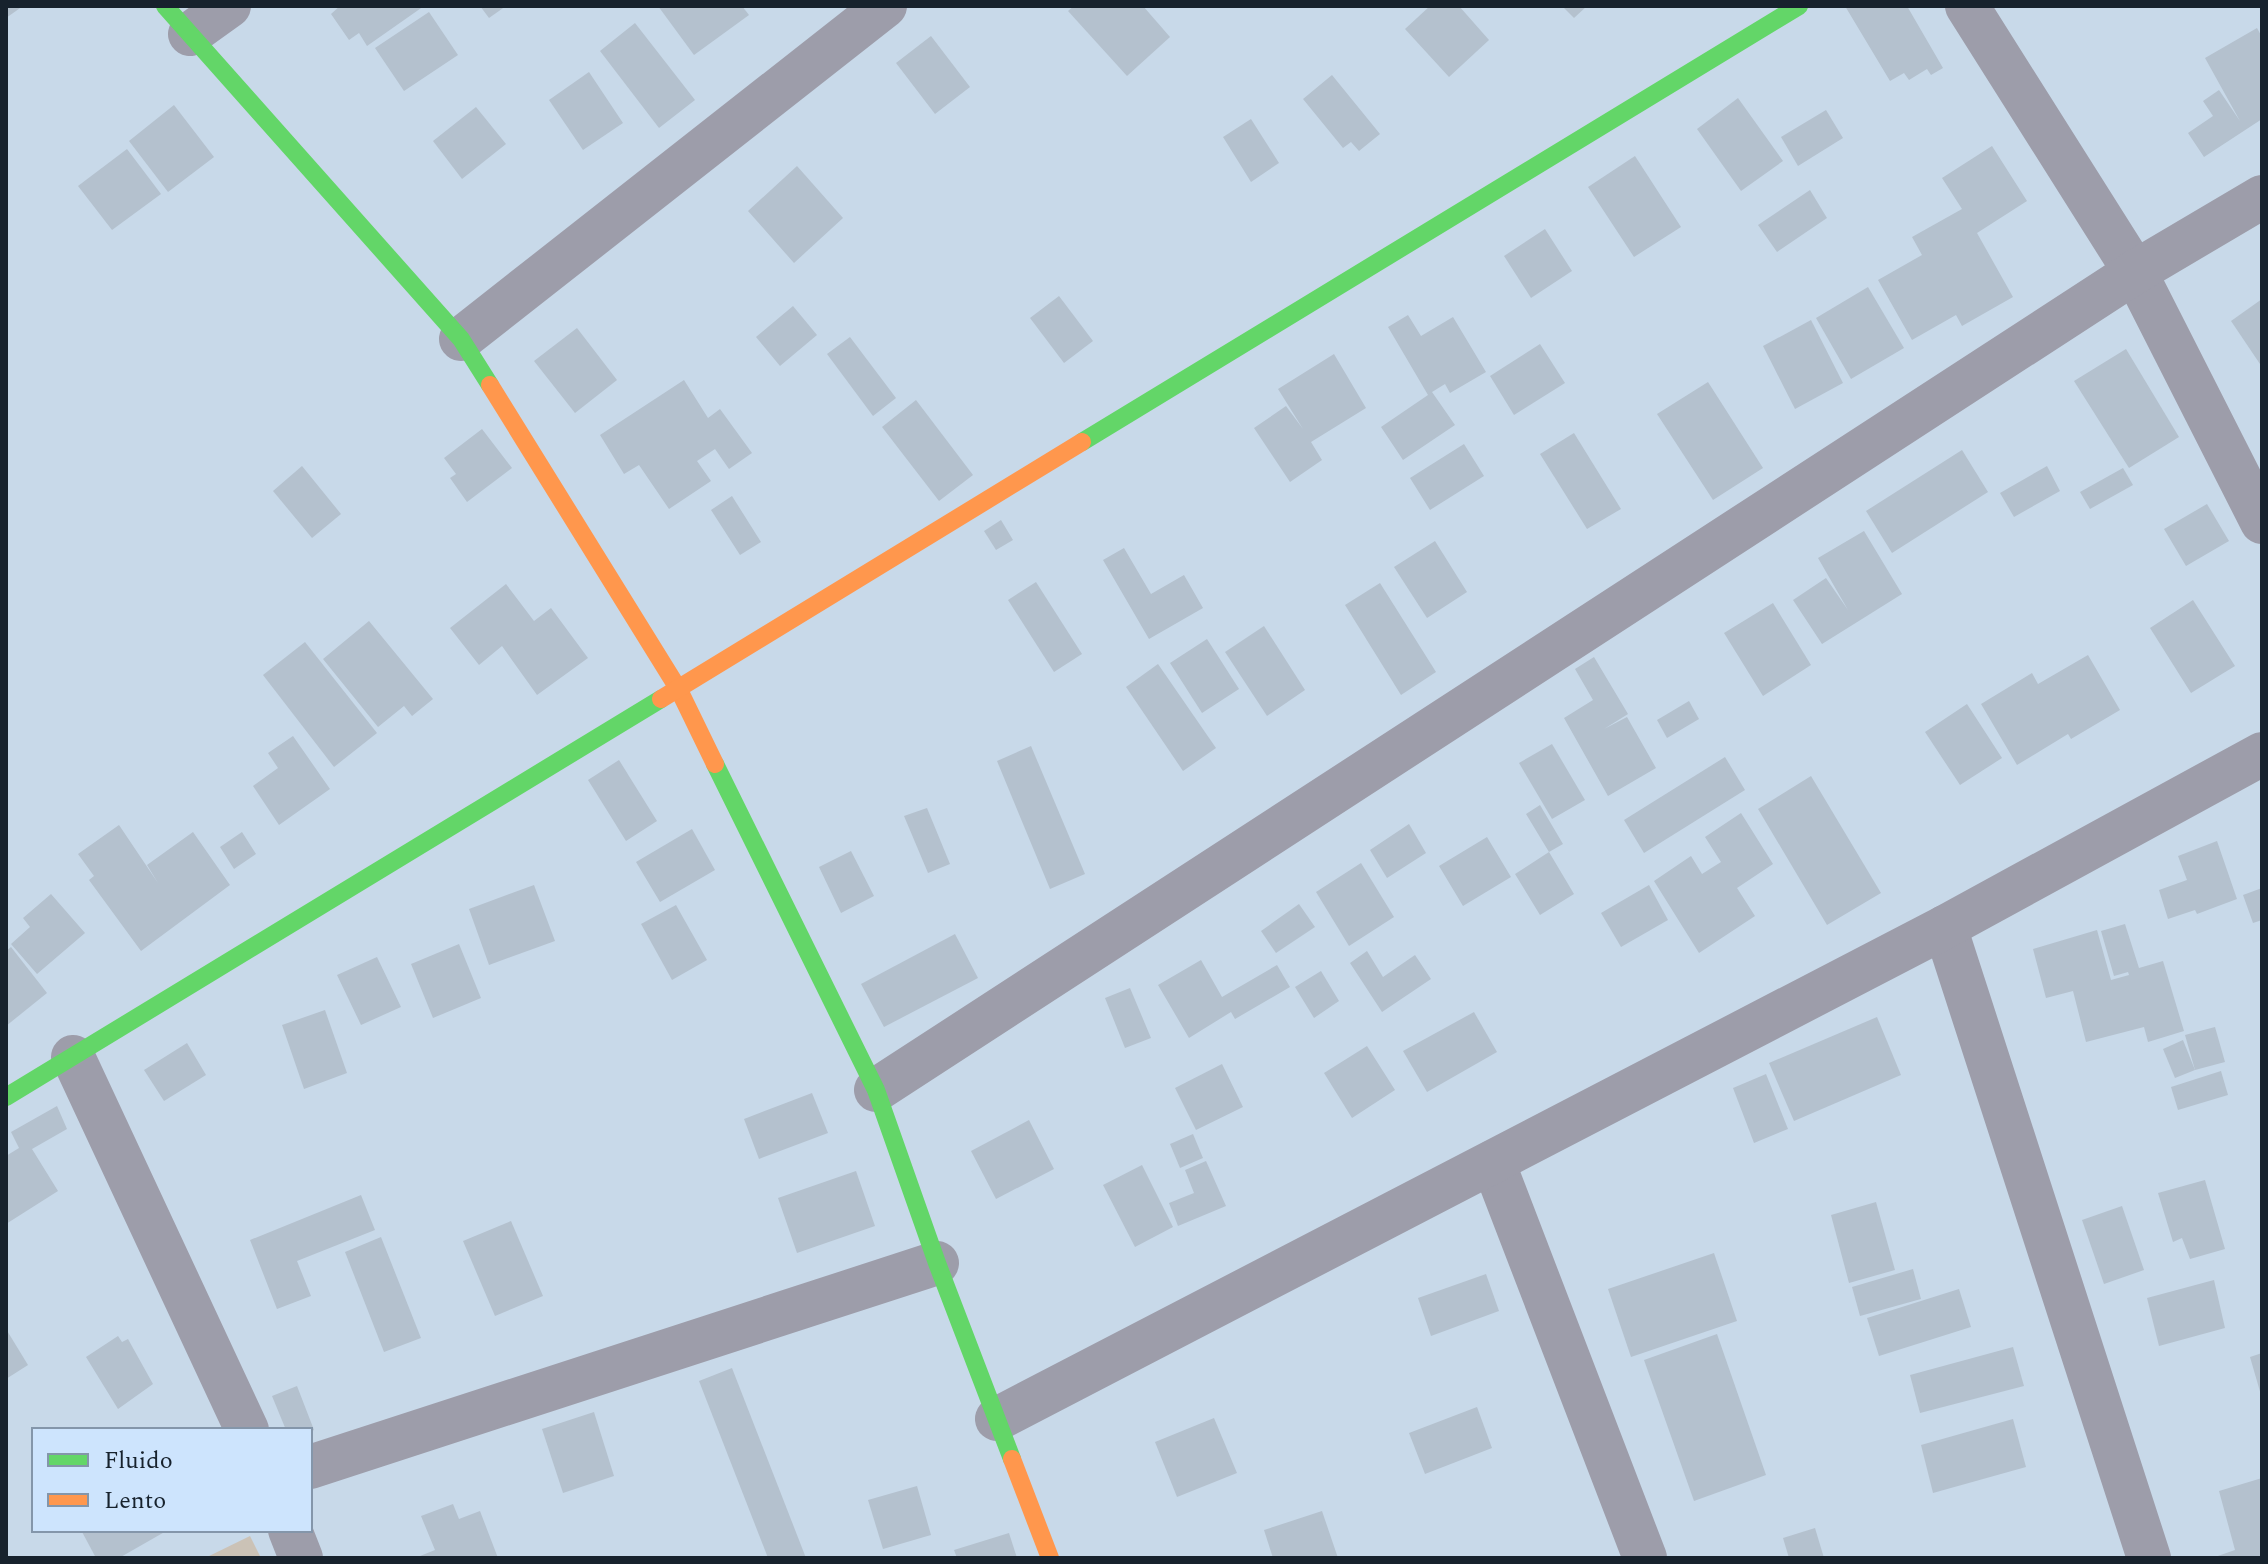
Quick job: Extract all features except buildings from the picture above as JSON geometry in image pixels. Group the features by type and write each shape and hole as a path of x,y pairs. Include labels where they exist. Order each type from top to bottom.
{"street":[{"path":"229,6 178,20 461,339 679,690 876,1090 937,1263 1050,1558"},
{"path":"461,339 885,6"},
{"path":"6,1097 1799,6"},
{"path":"1967,6 2135,272 2262,522"},
{"path":"876,1090 2135,272 2262,197"},
{"path":"997,1419 1945,927 2262,754"},
{"path":"1945,927 2149,1558"},
{"path":"73,1057 246,1428"},
{"path":"1493,1162 1645,1558"},
{"path":"312,1466 937,1263"},
{"path":"291,1532 301,1558"}],"shaded area":[{"path":"250,1536 261,1558 205,1558"}],"traffic: fast":[{"path":"165,6 461,339 490,385"},
{"path":"1082,442 1799,6"},
{"path":"6,1097 661,699"},
{"path":"715,764 876,1090 937,1263 1012,1459"}],"traffic: slow":[{"path":"490,385 679,690 715,764"},
{"path":"661,699 1082,442"},
{"path":"1012,1459 1050,1558"}]}
